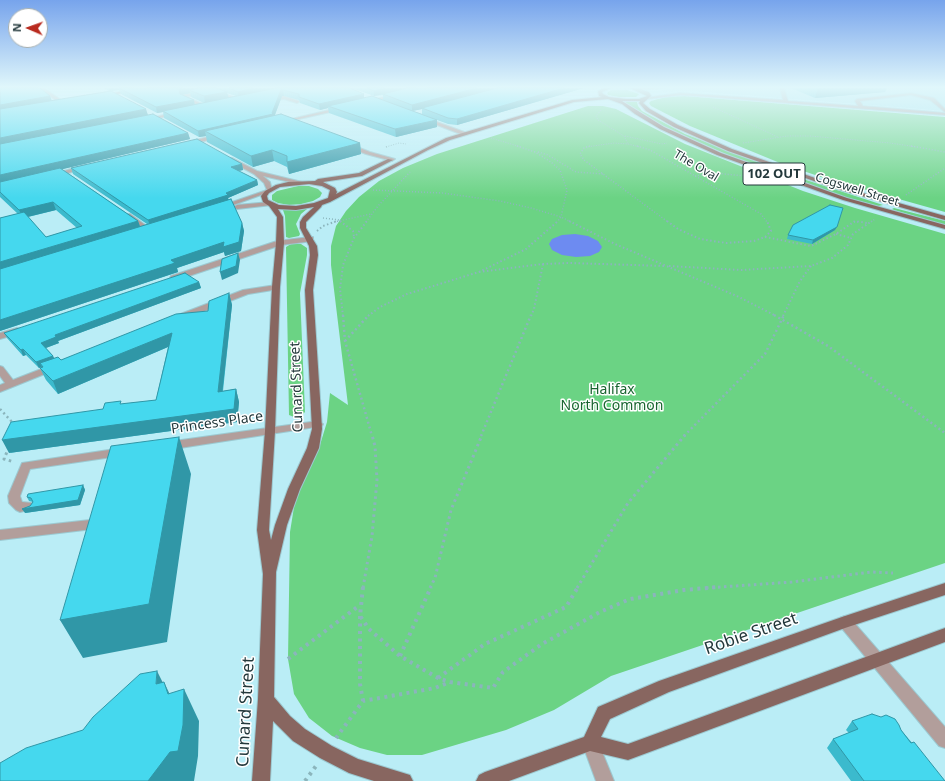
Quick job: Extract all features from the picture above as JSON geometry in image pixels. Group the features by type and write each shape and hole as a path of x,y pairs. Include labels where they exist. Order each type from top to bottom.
{"main road":[{"path":"422,144 480,124"},
{"path":"271,205 296,208 322,203 426,148 497,124"},
{"name":"Cogswell Street","path":"656,124 718,154 845,199 945,227"},
{"name":"Cogswell Street","path":"674,124 730,150 836,187 945,218"},
{"path":"309,182 360,175 399,155"},
{"path":"269,191 283,185 309,182 324,184 333,189 334,195 331,198"},
{"name":"Cunard Street","path":"269,191 264,196 265,200 280,217 280,243 276,287 270,431 263,530 270,574"},
{"name":"Cunard Street","path":"261,781 266,699 270,574 281,525 294,489 313,448 318,424 309,290 314,254 313,246 303,228 303,222 306,217 322,203"},
{"name":"Robie Street","path":"590,742 604,713 665,686 845,622 945,589"},
{"path":"484,781 590,742 628,752 945,635"},
{"path":"266,699 284,722 300,735 326,752 355,767 404,781"}],"street":[{"path":"294,124 298,126"},
{"path":"439,124 465,134"},
{"path":"190,135 206,144"},
{"path":"180,145 224,135"},
{"path":"340,142 368,153 392,159"},
{"path":"225,156 256,173 266,182 269,191 212,211 248,205 271,205"},
{"path":"50,176 95,165"},
{"path":"64,172 71,177"},
{"path":"256,173 299,182"},
{"path":"123,212 149,230"},
{"path":"164,282 280,243 310,239"},
{"path":"173,321 246,292 276,287"},
{"path":"0,336 22,329"},
{"path":"0,389 63,364"},
{"path":"0,369 11,384"},
{"name":"Princess Place","path":"154,448 318,424"},
{"path":"28,506 20,506 15,503 14,496 26,466 126,452 118,468"},
{"path":"0,535 93,524 106,514 108,506"},
{"path":"845,622 945,740"},
{"path":"590,742 605,781"}],"path":[{"path":"605,124 624,136 662,144 670,142"},
{"path":"751,124 778,137"},
{"path":"485,136 548,155 576,172 603,174"},
{"path":"624,136 628,144"},
{"path":"737,143 778,137 810,136 890,143 945,152"},
{"path":"381,148 399,143 406,144"},
{"name":"The Oval","path":"602,144 628,144 650,150 760,214 767,221 771,231 765,237 754,241 740,243 726,243 688,235 584,160 580,154 584,148 602,144"},
{"path":"345,342 366,318 380,307 407,294 479,272 533,245 555,225 561,217 567,190 560,170 551,162 535,152"},
{"path":"906,196 945,168"},
{"path":"363,701 360,684 360,605 372,536 377,480 375,446 345,342 340,289 343,264 354,238 371,214 410,171"},
{"path":"695,176 714,173 748,176"},
{"path":"392,192 442,193 500,201 561,217 616,244 739,297 781,319 828,346 945,433"},
{"path":"310,239 315,232 323,226 339,220 371,214"},
{"path":"479,272 543,264 608,264 741,270 810,266 832,258 848,245 853,234 867,223 880,216"},
{"path":"320,218 339,220 353,231 354,238"},
{"path":"765,237 811,246 836,234 855,221 867,223"},
{"path":"836,234 851,238"},
{"path":"400,656 435,578 451,510 534,309 543,264"},
{"path":"438,678 485,644 566,607 628,503 687,433 765,354 800,281 810,266"},
{"path":"0,409 17,427"},
{"path":"12,440 4,458 26,466"},
{"path":"360,616 370,629 400,656 438,678 450,682 493,688 502,672 542,644 600,612 630,599 684,590 792,582 872,572 893,573"},
{"path":"288,659 360,605"},
{"path":"333,742 363,701 435,688 450,682"},
{"path":"305,781 319,762"}],"green space":[{"name":"Halifax North Common","path":"530,124 646,124 685,144 803,191 945,234 945,563 611,676 554,710 506,730 422,755 387,755 360,748 332,736 309,718 294,694 288,659 290,532 294,507 301,484 319,448 327,422 330,393 348,405 331,265 331,246 336,226 346,211 359,197 379,181 403,168 437,154"},
{"path":"658,124 667,124 685,134 803,179 883,205 878,206 845,197 728,155"},
{"path":"687,124 945,124 945,212 824,178 780,163"},
{"path":"298,186 309,186 318,189 322,193 320,197 313,201 301,204 289,205 272,200 272,195 277,191"},
{"path":"894,208 945,221 945,225 892,209"},
{"path":"307,209 301,214 296,224 300,234 299,236 289,238 286,237 285,216 283,210"},
{"path":"291,244 301,244 307,248 300,293 305,412 301,416 294,417 289,415 286,247"}],"water":[{"path":"575,234 588,236 598,241 602,247 599,252 590,256 576,257 562,255 552,250 549,244 552,239 562,235"}],"building":[{"path":"0,124 68,124 0,138"},
{"path":"100,124 172,124 188,133 0,175 0,144"},
{"path":"187,124 227,124 198,131"},
{"path":"234,124 309,124 360,143 287,162 287,156 272,150 251,156 205,131"},
{"path":"382,124 416,124 395,129"},
{"path":"197,139 242,164 231,167 257,180 226,193 228,195 148,220 71,168"},
{"path":"60,168 138,221 0,262 0,218 24,212 46,237 82,226 53,202 19,210 0,192 0,182"},
{"path":"231,199 242,223 239,242 223,247 224,242 171,260 175,263 0,320 0,269"},
{"path":"830,205 843,208 837,227 813,240 788,235 793,225"},
{"path":"238,253 236,266 220,272 222,259"},
{"path":"185,273 199,282 55,335 56,337 41,343 53,356 36,362 4,333"},
{"path":"229,293 218,392 236,389 234,409 2,440 11,422 103,409 105,403 121,401 120,404 156,400 172,333 53,381 40,368 43,367 40,363 58,357 61,360 176,314 208,311 209,301"},
{"path":"179,437 149,604 60,620 111,446"},
{"path":"83,485 78,500 22,509 30,506 33,502 31,498 27,497 28,494"},
{"path":"157,671 156,684 164,682 168,694 184,689 183,725 178,751 170,752 148,781 0,781 0,763 26,748 83,730 93,717 140,674"},
{"path":"872,714 881,717 886,715 895,719 911,743 914,742 945,781 864,781 833,739 858,729 852,721"}]}
